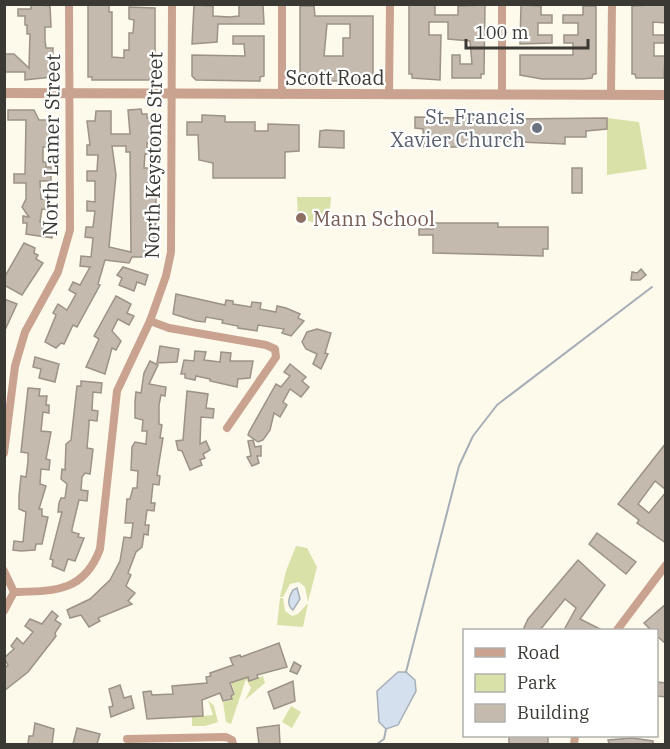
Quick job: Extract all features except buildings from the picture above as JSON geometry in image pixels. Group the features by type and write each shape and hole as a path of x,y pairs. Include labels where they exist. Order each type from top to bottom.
{"street":[{"name":"North Lamer Street","path":"4,453 15,366 25,332 58,272 70,230 69,4"},
{"name":"North Keystone Street","path":"14,592 60,589 74,584 90,572 100,549 117,391 150,321 166,276 171,252 172,4"},
{"path":"282,4 282,95"},
{"path":"390,4 390,95"},
{"path":"502,4 502,93"},
{"path":"611,94 612,4"},
{"name":"Scott Road","path":"4,93 666,95"},
{"path":"150,321 169,328 266,345 275,349 276,357 227,429"},
{"path":"618,629 666,565"},
{"path":"4,571 14,592 4,611"},
{"path":"127,739 226,736 233,744"}],"green space":[{"path":"607,118 639,122 647,169 607,175"},
{"path":"297,197 331,197 330,211 319,224 298,218"},
{"path":"296,546 307,548 317,567 308,602 305,587 299,582 290,584 283,597 280,597 286,571"},
{"path":"280,598 283,598 285,611 292,616 298,614 308,603 303,627 277,625"},
{"path":"249,671 249,681 263,676 265,683 245,700 251,688 246,679 231,724 226,722 223,702 232,700 231,696 235,694 230,679 246,678"},
{"path":"208,700 214,706 218,722 205,726 192,726 192,717 213,715"},
{"path":"291,706 301,712 292,728 282,722"}],"water":[{"path":"297,588 300,599 293,610 289,606 289,600 293,590"},
{"path":"398,672 406,672 415,680 416,691 398,725 386,729 379,722 377,691"}],"waterway":[{"path":"406,672 459,466 473,436 497,405 652,287"},
{"path":"377,744 384,739 386,729"}],"place":[{"name":"St. Francis Xavier Church","path":"537,128"},
{"name":"Mann School","path":"301,218"}]}
